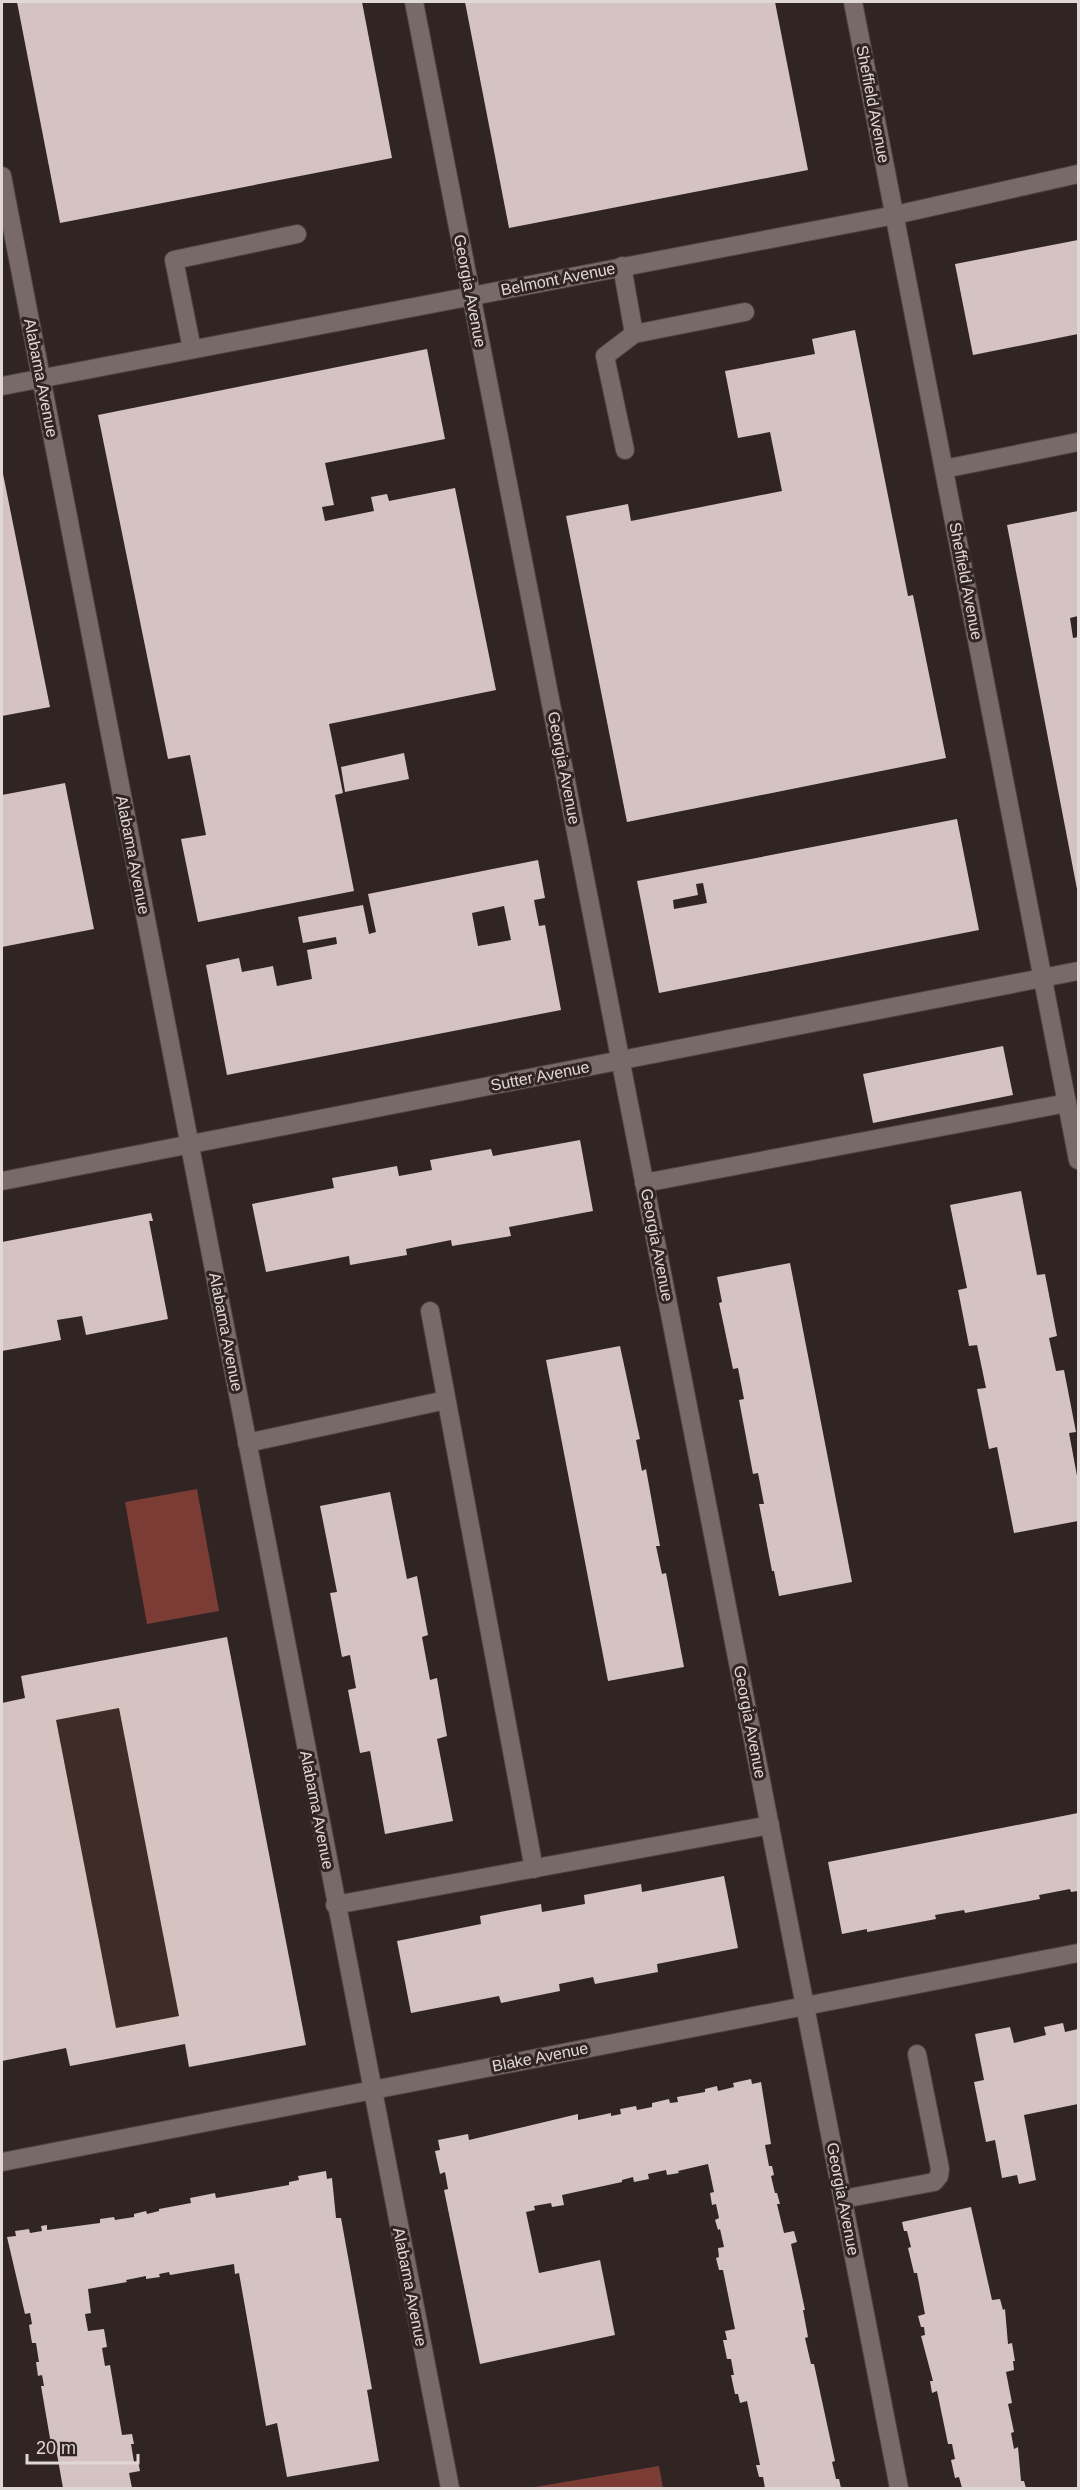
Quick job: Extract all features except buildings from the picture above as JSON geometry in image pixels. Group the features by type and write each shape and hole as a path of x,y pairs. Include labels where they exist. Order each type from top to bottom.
{"street":[{"name":"Georgia Avenue","path":"414,2 899,2488"},
{"name":"Sheffield Avenue","path":"854,2 1078,1160"},
{"name":"Belmont Avenue","path":"2,386 895,214 1078,174"},
{"name":"Alabama Avenue","path":"2,176 335,1905 450,2488"},
{"path":"192,349 174,260 297,234"},
{"path":"622,266 634,334"},
{"path":"625,450 605,356 634,334 745,312"},
{"path":"944,469 1078,442"},
{"name":"Sutter Avenue","path":"2,1180 1078,971"},
{"path":"645,1183 1067,1103"},
{"path":"430,1311 534,1869"},
{"path":"247,1443 446,1400"},
{"path":"335,1905 770,1825"},
{"name":"Blake Avenue","path":"2,2162 1078,1953"},
{"path":"843,2199 934,2182 939,2176 940,2169 917,2054"}],"shaded area":[{"path":"197,1489 219,1611 147,1624 125,1502"},
{"path":"227,1637 306,2045 189,2067 185,2044 70,2066 66,2048 2,2061 2,1703 25,1698 21,1676"},
{"path":"659,2466 663,2488 529,2488"}]}
